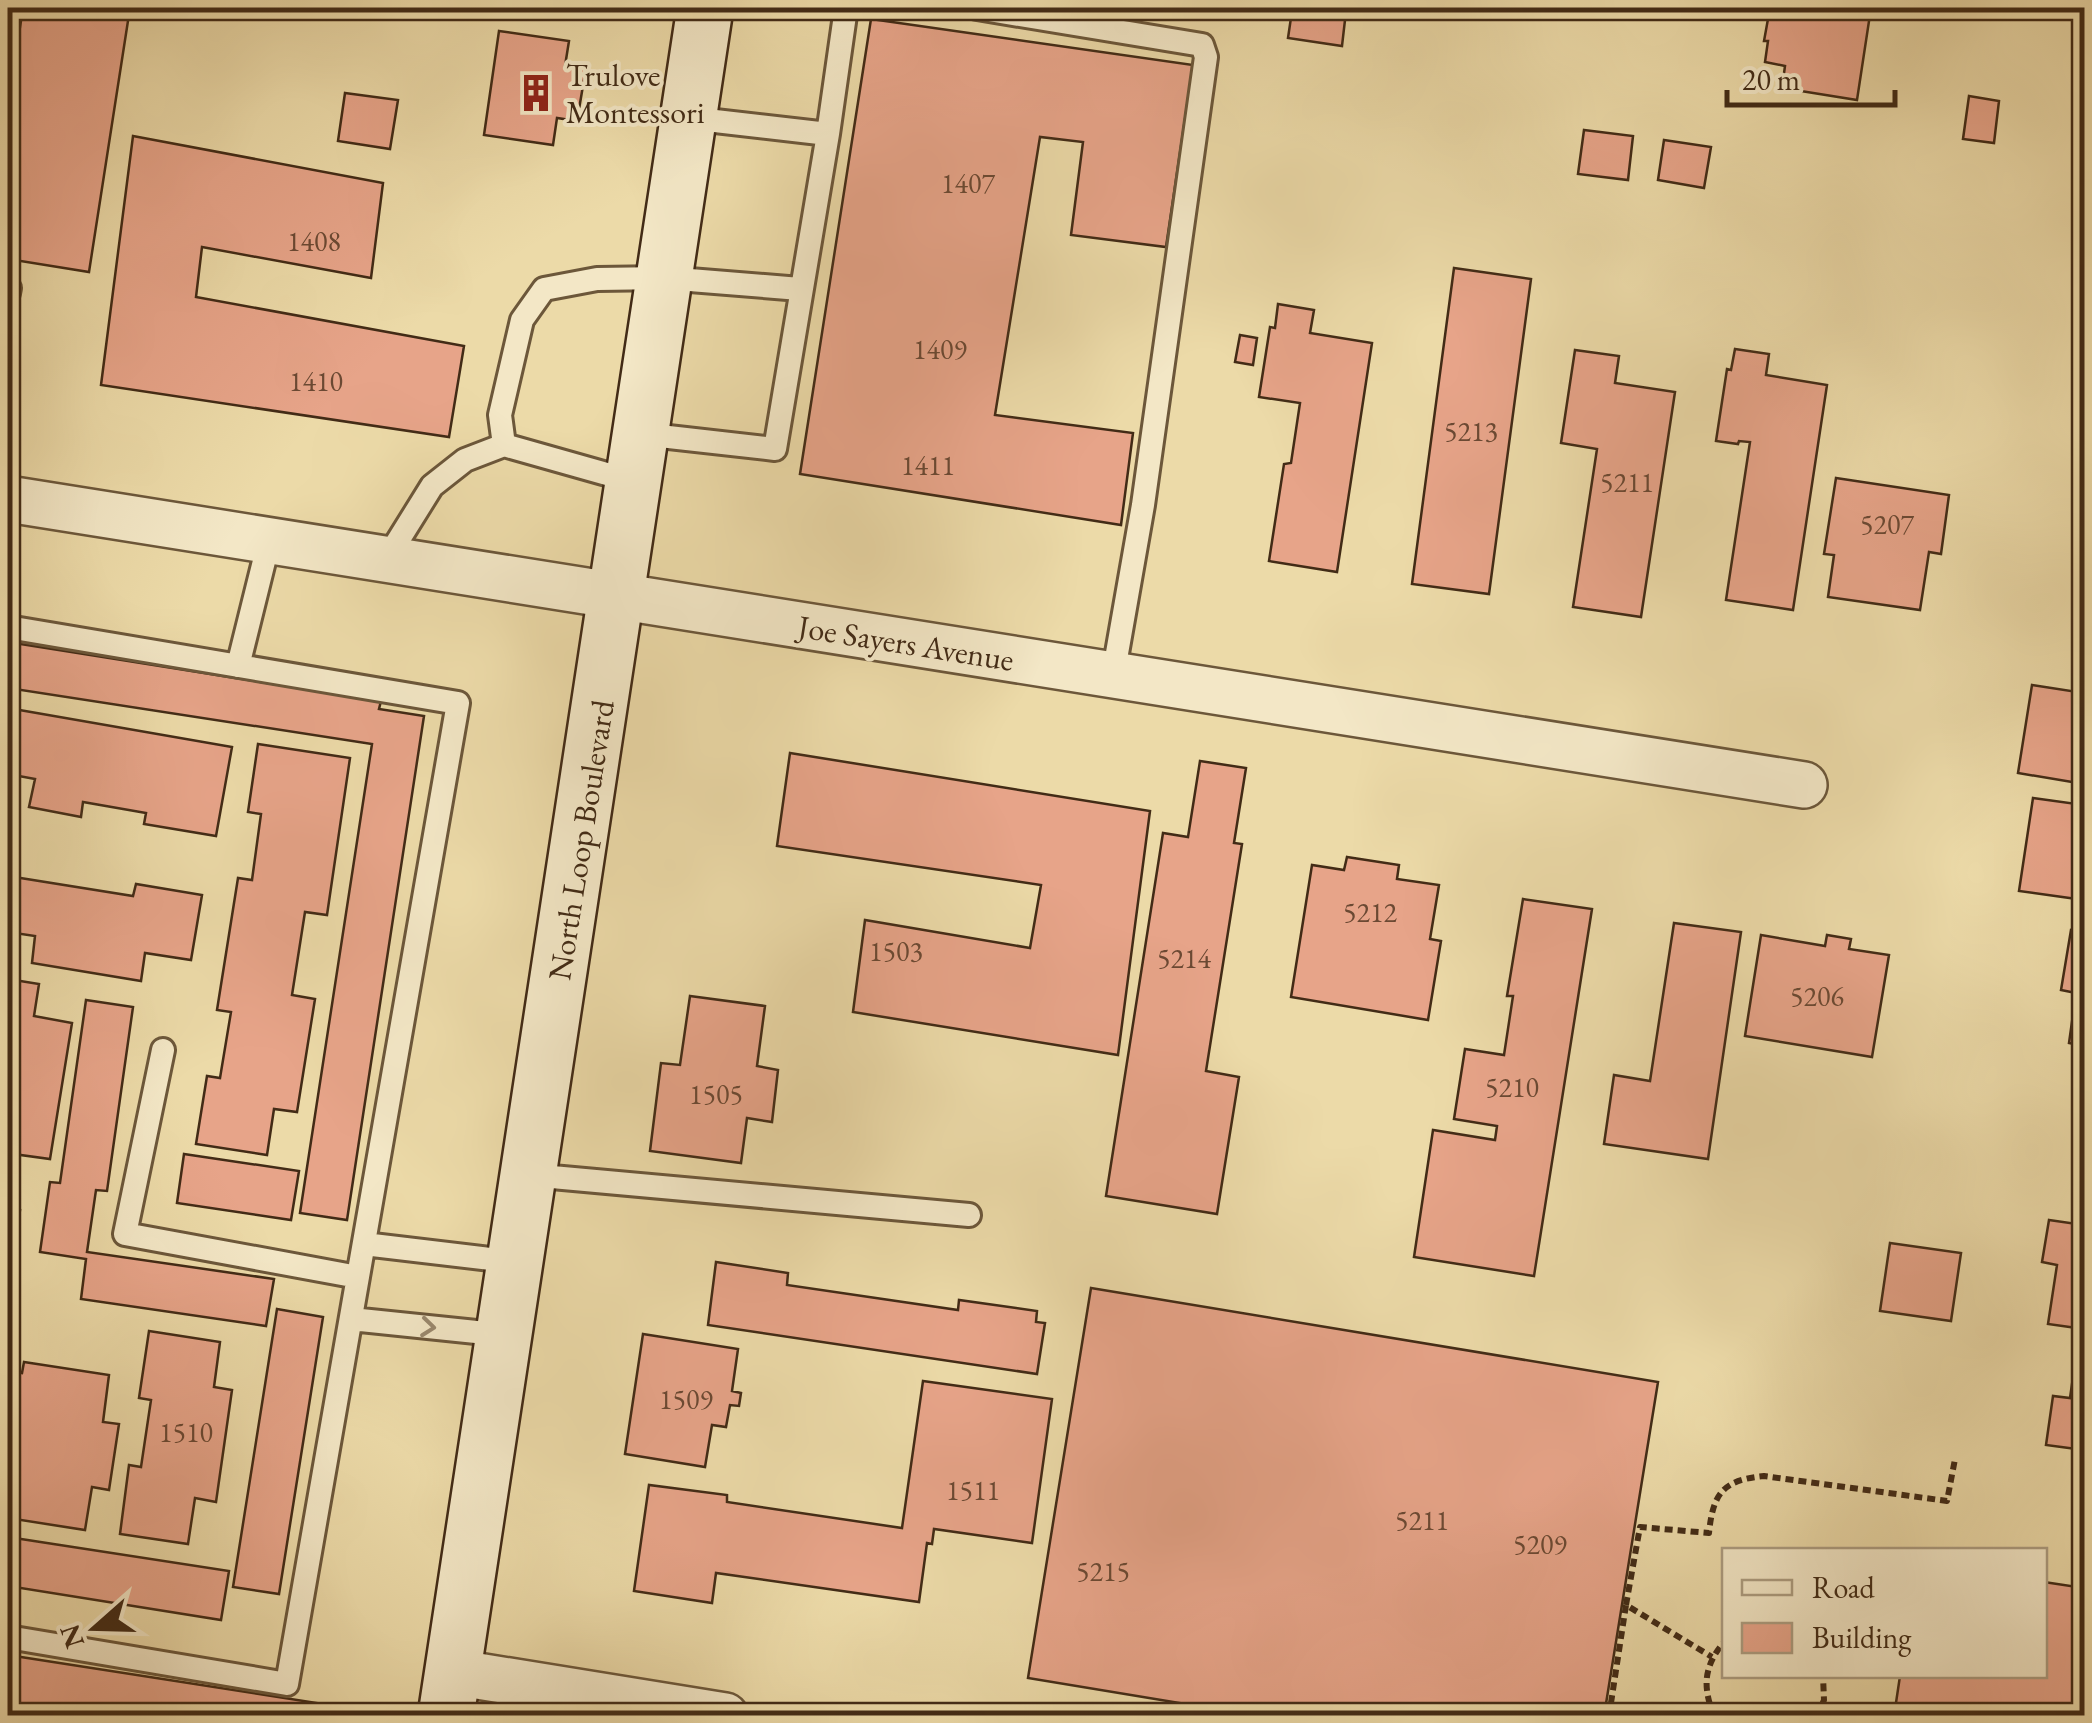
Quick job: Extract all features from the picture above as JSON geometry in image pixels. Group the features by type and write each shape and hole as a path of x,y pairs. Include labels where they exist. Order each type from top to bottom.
{"street":[{"name":"North Loop Boulevard","path":"450,1694 705,8"},
{"name":"Joe Sayers Avenue","path":"8,500 1804,785"},
{"path":"450,1694 725,1716"}],"lane":[{"path":"386,560 432,486 465,460 504,445 638,458 774,449 846,8"},
{"path":"977,8 1202,45 1206,56 1143,505 1114,676"},
{"path":"689,118 828,134"},
{"path":"504,445 500,414 522,320 544,289 597,279 665,278 800,289"},
{"path":"238,666 269,542"},
{"path":"8,628 458,703 287,1684 8,1637"},
{"path":"163,1050 125,1234 358,1276"},
{"path":"530,1175 968,1215"},
{"path":"364,1244 516,1262"},
{"path":"350,1320 505,1335"}],"path":[{"path":"1609,1716 1640,1527 1708,1533 1712,1506 1724,1490 1744,1478 1764,1476 1946,1501 1955,1459"},
{"path":"1626,1605 1712,1657"},
{"path":"1714,1716 1707,1700 1706,1679 1712,1657 1722,1644"},
{"path":"1817,1716 1824,1700 1823,1678"}],"building":[{"path":"23,8 130,8 89,272 8,259 8,104"},
{"path":"1289,8 1350,8 1342,46 1288,38 1292,11"},
{"path":"1770,8 1871,8 1857,100 1782,88 1785,66 1765,62"},
{"path":"871,19 1193,65 1166,247 1071,235 1083,142 1040,137 995,415 1133,433 1121,525 800,474"},
{"name":"Trulove Montessori","path":"499,31 569,41 565,66 586,68 577,121 557,118 553,145 484,135"},
{"path":"345,93 398,100 390,149 338,141"},
{"path":"1969,96 1999,101 1994,143 1963,139"},
{"path":"1584,130 1633,136 1628,180 1578,174"},
{"path":"133,136 383,183 371,278 202,247 196,297 464,346 449,437 101,385"},
{"path":"1664,140 1711,147 1704,188 1658,180"},
{"path":"1454,268 1531,279 1489,594 1412,584"},
{"path":"1278,304 1314,310 1310,333 1372,343 1337,572 1269,561 1284,464 1291,463 1300,403 1259,397 1270,327 1275,328"},
{"path":"1240,335 1257,338 1253,365 1235,362"},
{"path":"1735,349 1769,354 1766,375 1827,385 1793,610 1726,600 1750,442 1716,441 1727,369 1731,370"},
{"path":"1575,350 1619,356 1615,383 1675,392 1641,617 1573,607 1597,449 1561,443"},
{"path":"1836,478 1949,495 1941,554 1929,552 1920,610 1828,597 1834,555 1824,554"},
{"path":"8,642 381,701 379,709 424,716 347,1220 300,1213 372,744 8,688"},
{"path":"2032,685 2084,693 2084,784 2018,773"},
{"path":"8,708 232,747 216,836 144,824 146,813 83,802 81,817 29,807 35,779 8,774"},
{"path":"258,744 350,758 327,915 305,912 292,995 315,999 297,1112 274,1109 267,1155 196,1144 207,1076 220,1078 231,1012 217,1010 238,878 252,880 261,814 248,812"},
{"path":"790,753 1150,811 1118,1055 853,1012 865,920 1030,948 1041,885 777,846"},
{"path":"1200,761 1246,768 1234,843 1242,844 1206,1071 1239,1077 1217,1214 1106,1196 1163,833 1188,837"},
{"path":"2033,798 2084,805 2084,900 2019,891"},
{"path":"1347,857 1399,865 1397,879 1439,885 1430,939 1441,941 1428,1020 1291,997 1312,865 1344,870"},
{"path":"8,876 133,896 136,884 202,895 191,960 145,953 141,981 32,963 35,936 8,932"},
{"path":"1523,899 1592,909 1534,1276 1414,1257 1433,1130 1495,1140 1497,1126 1454,1119 1465,1049 1504,1055 1513,996 1507,996"},
{"path":"1674,923 1741,932 1708,1159 1604,1144 1614,1075 1650,1081"},
{"path":"2071,930 2084,932 2084,1046 2069,1043 2076,993 2061,990"},
{"path":"1761,935 1825,946 1827,935 1851,939 1849,949 1889,955 1872,1057 1745,1036"},
{"path":"8,979 39,984 34,1016 72,1023 50,1159 13,1154 8,1186"},
{"path":"690,996 765,1006 757,1066 778,1070 772,1122 747,1118 741,1163 650,1151 661,1063 680,1065"},
{"path":"86,1000 133,1007 107,1191 96,1190 87,1252 274,1279 266,1326 81,1299 86,1259 40,1252 50,1182 60,1183"},
{"path":"184,1154 299,1171 291,1220 177,1203"},
{"path":"8,1208 20,1210 8,1303"},
{"path":"2049,1220 2084,1225 2084,1329 2048,1324 2057,1265 2042,1262"},
{"path":"1890,1243 1961,1253 1951,1321 1880,1311"},
{"path":"716,1262 788,1273 787,1285 958,1310 959,1300 1037,1311 1036,1322 1045,1323 1037,1374 708,1325"},
{"path":"1091,1288 1658,1382 1604,1716 1258,1716 1028,1678"},
{"path":"277,1309 323,1317 279,1594 233,1587"},
{"path":"149,1331 220,1342 214,1387 232,1390 216,1502 195,1498 188,1544 120,1534 129,1465 141,1467 151,1400 139,1398"},
{"path":"643,1334 738,1349 732,1391 741,1393 739,1406 730,1405 726,1427 712,1425 705,1467 625,1454"},
{"path":"24,1362 109,1375 103,1422 119,1424 109,1490 92,1487 85,1530 8,1518 8,1371 22,1373"},
{"path":"2073,1377 2084,1379 2084,1450 2046,1445 2053,1396 2070,1398"},
{"path":"923,1381 1052,1399 1032,1543 934,1529 932,1544 927,1543 919,1602 716,1573 712,1603 634,1591 649,1485 727,1495 727,1502 902,1528"},
{"path":"8,1537 229,1571 221,1620 8,1586"},
{"path":"2047,1582 2084,1588 2084,1716 1894,1716 1900,1678 2047,1678"},
{"path":"8,1655 323,1704 321,1716 90,1716 8,1703"}],"place":[{"name":"Trulove Montessori","path":"536,93"}]}
